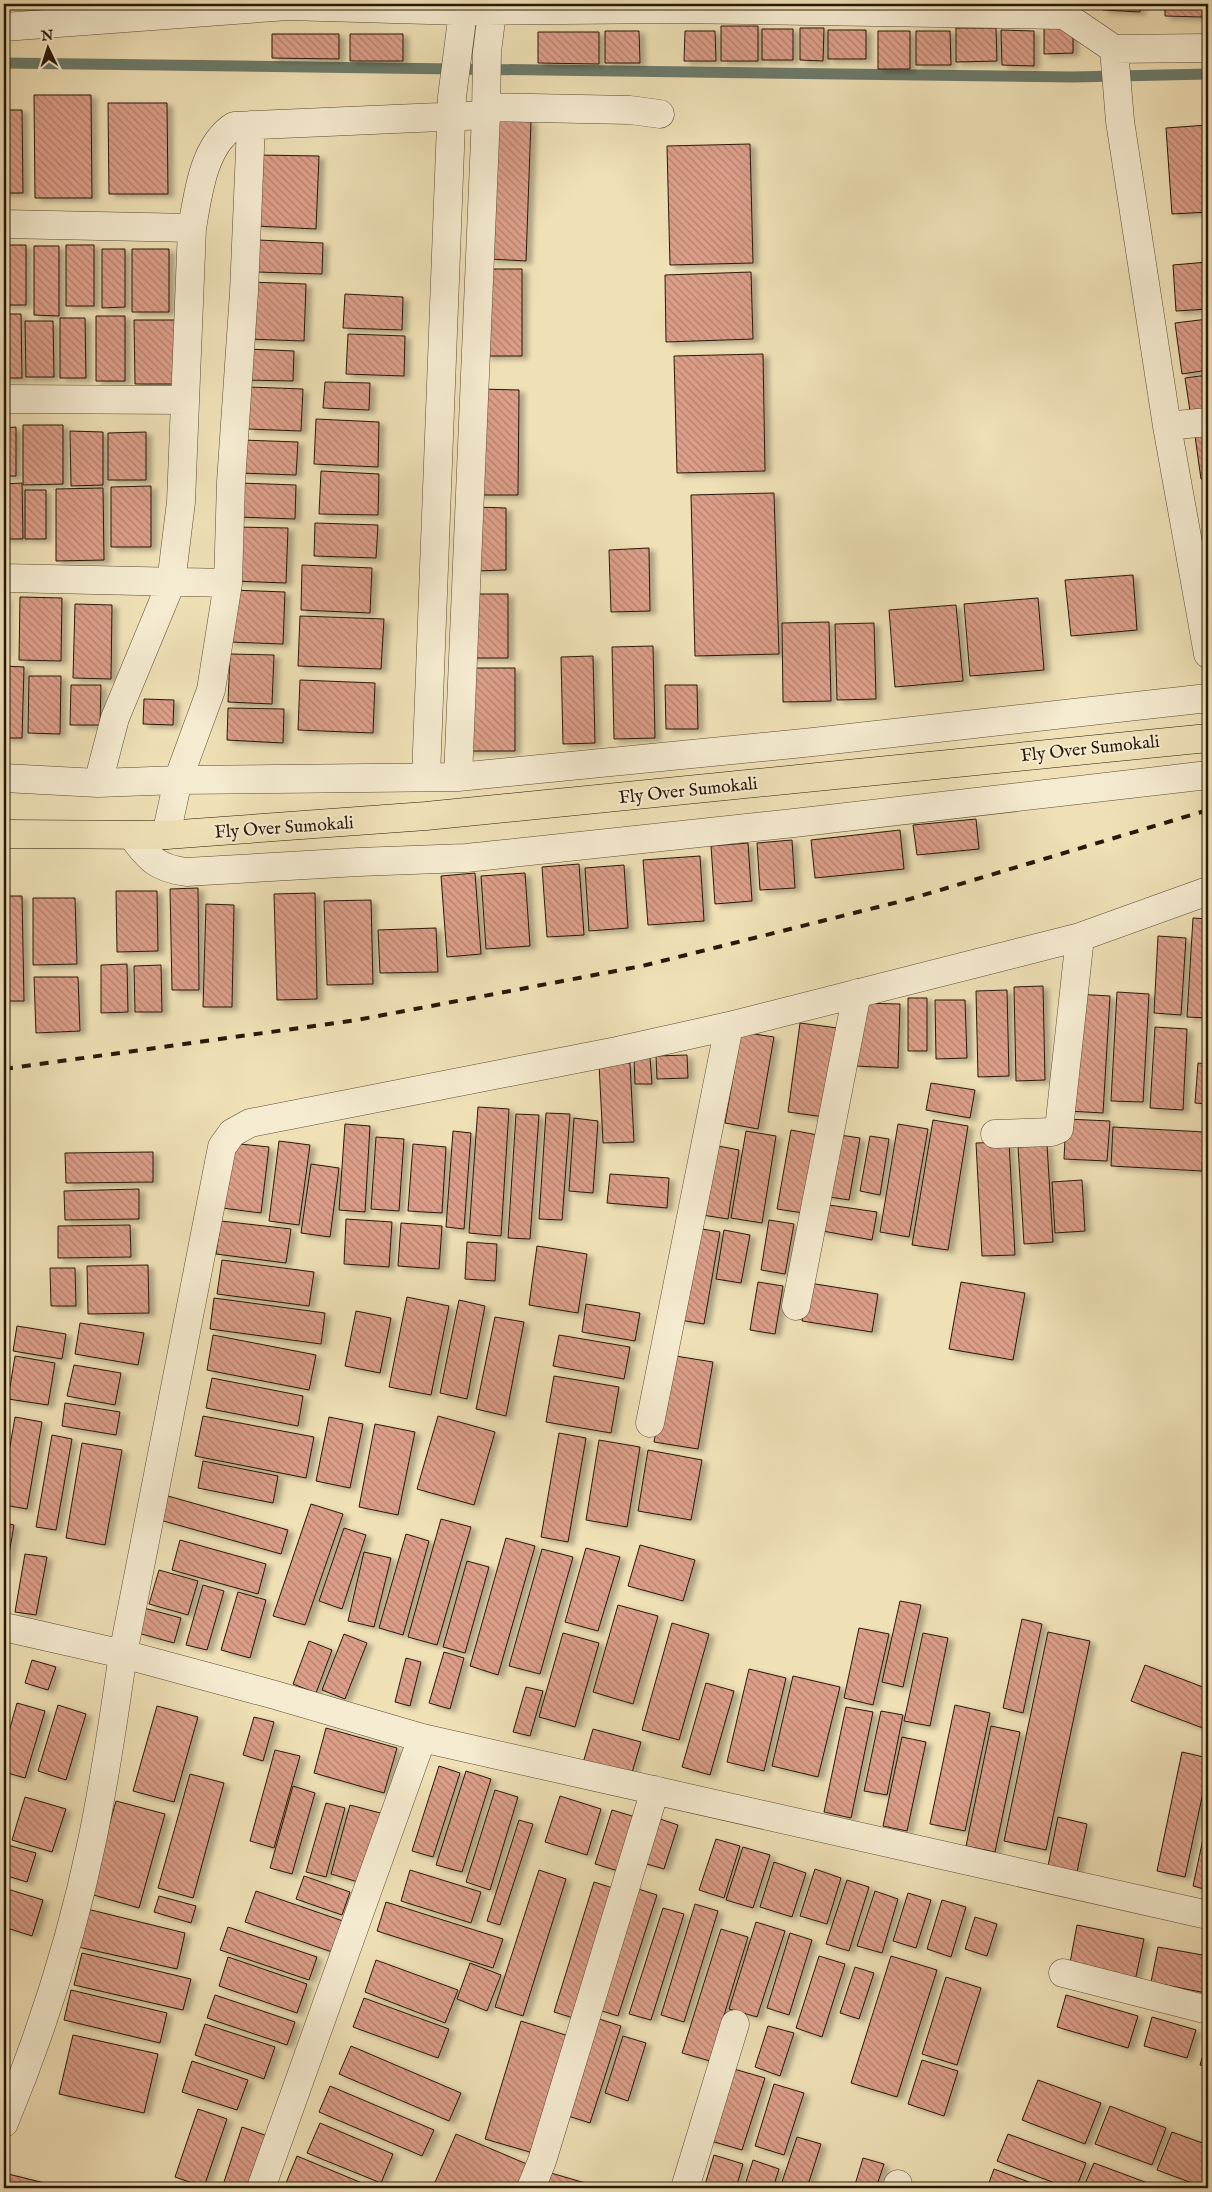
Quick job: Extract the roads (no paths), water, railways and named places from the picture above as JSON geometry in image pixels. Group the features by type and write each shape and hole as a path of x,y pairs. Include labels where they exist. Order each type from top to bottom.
{"main road":[{"name":"Fly Over Sumokali","path":"4,834 166,835 564,804 1208,738"}],"street":[{"path":"4,27 207,7 288,5 1064,9 1115,57 1120,114 1167,426 1208,654"},
{"path":"426,777 452,108 456,54 463,7"},
{"path":"458,777 487,52 492,7"},
{"path":"1115,57 1208,48"},
{"path":"98,783 115,718 171,583 181,502 192,228 199,186 223,133 234,126 486,106 630,110 660,114"},
{"path":"166,835 178,780 211,690 228,583 231,482 244,292 251,125"},
{"path":"4,224 192,228"},
{"path":"4,399 185,400"},
{"path":"1167,426 1208,422"},
{"path":"4,578 228,583"},
{"path":"4,778 98,783 178,780 458,777 804,744 1208,698"},
{"path":"132,836 157,864 167,870 186,872 466,858 794,824 1208,775"},
{"path":"4,2123 68,1941 92,1841 108,1756 122,1654 220,1157 227,1138 250,1123 617,1051 729,1026 1080,936 1208,891"},
{"path":"995,1134 1052,1132 1059,1129 1080,936"},
{"path":"796,1306 857,993"},
{"path":"650,1423 729,1026"},
{"path":"4,1627 122,1654 275,1695 422,1738 1208,1915"},
{"path":"261,2188 422,1738"},
{"path":"531,2188 542,2161 655,1790"},
{"path":"1063,1973 1208,2010"},
{"path":"685,2188 735,2024"}],"waterway":[{"path":"4,63 1073,77 1208,74"}],"railway":[{"path":"4,1069 357,1020 642,966 910,899 1208,810"}]}
